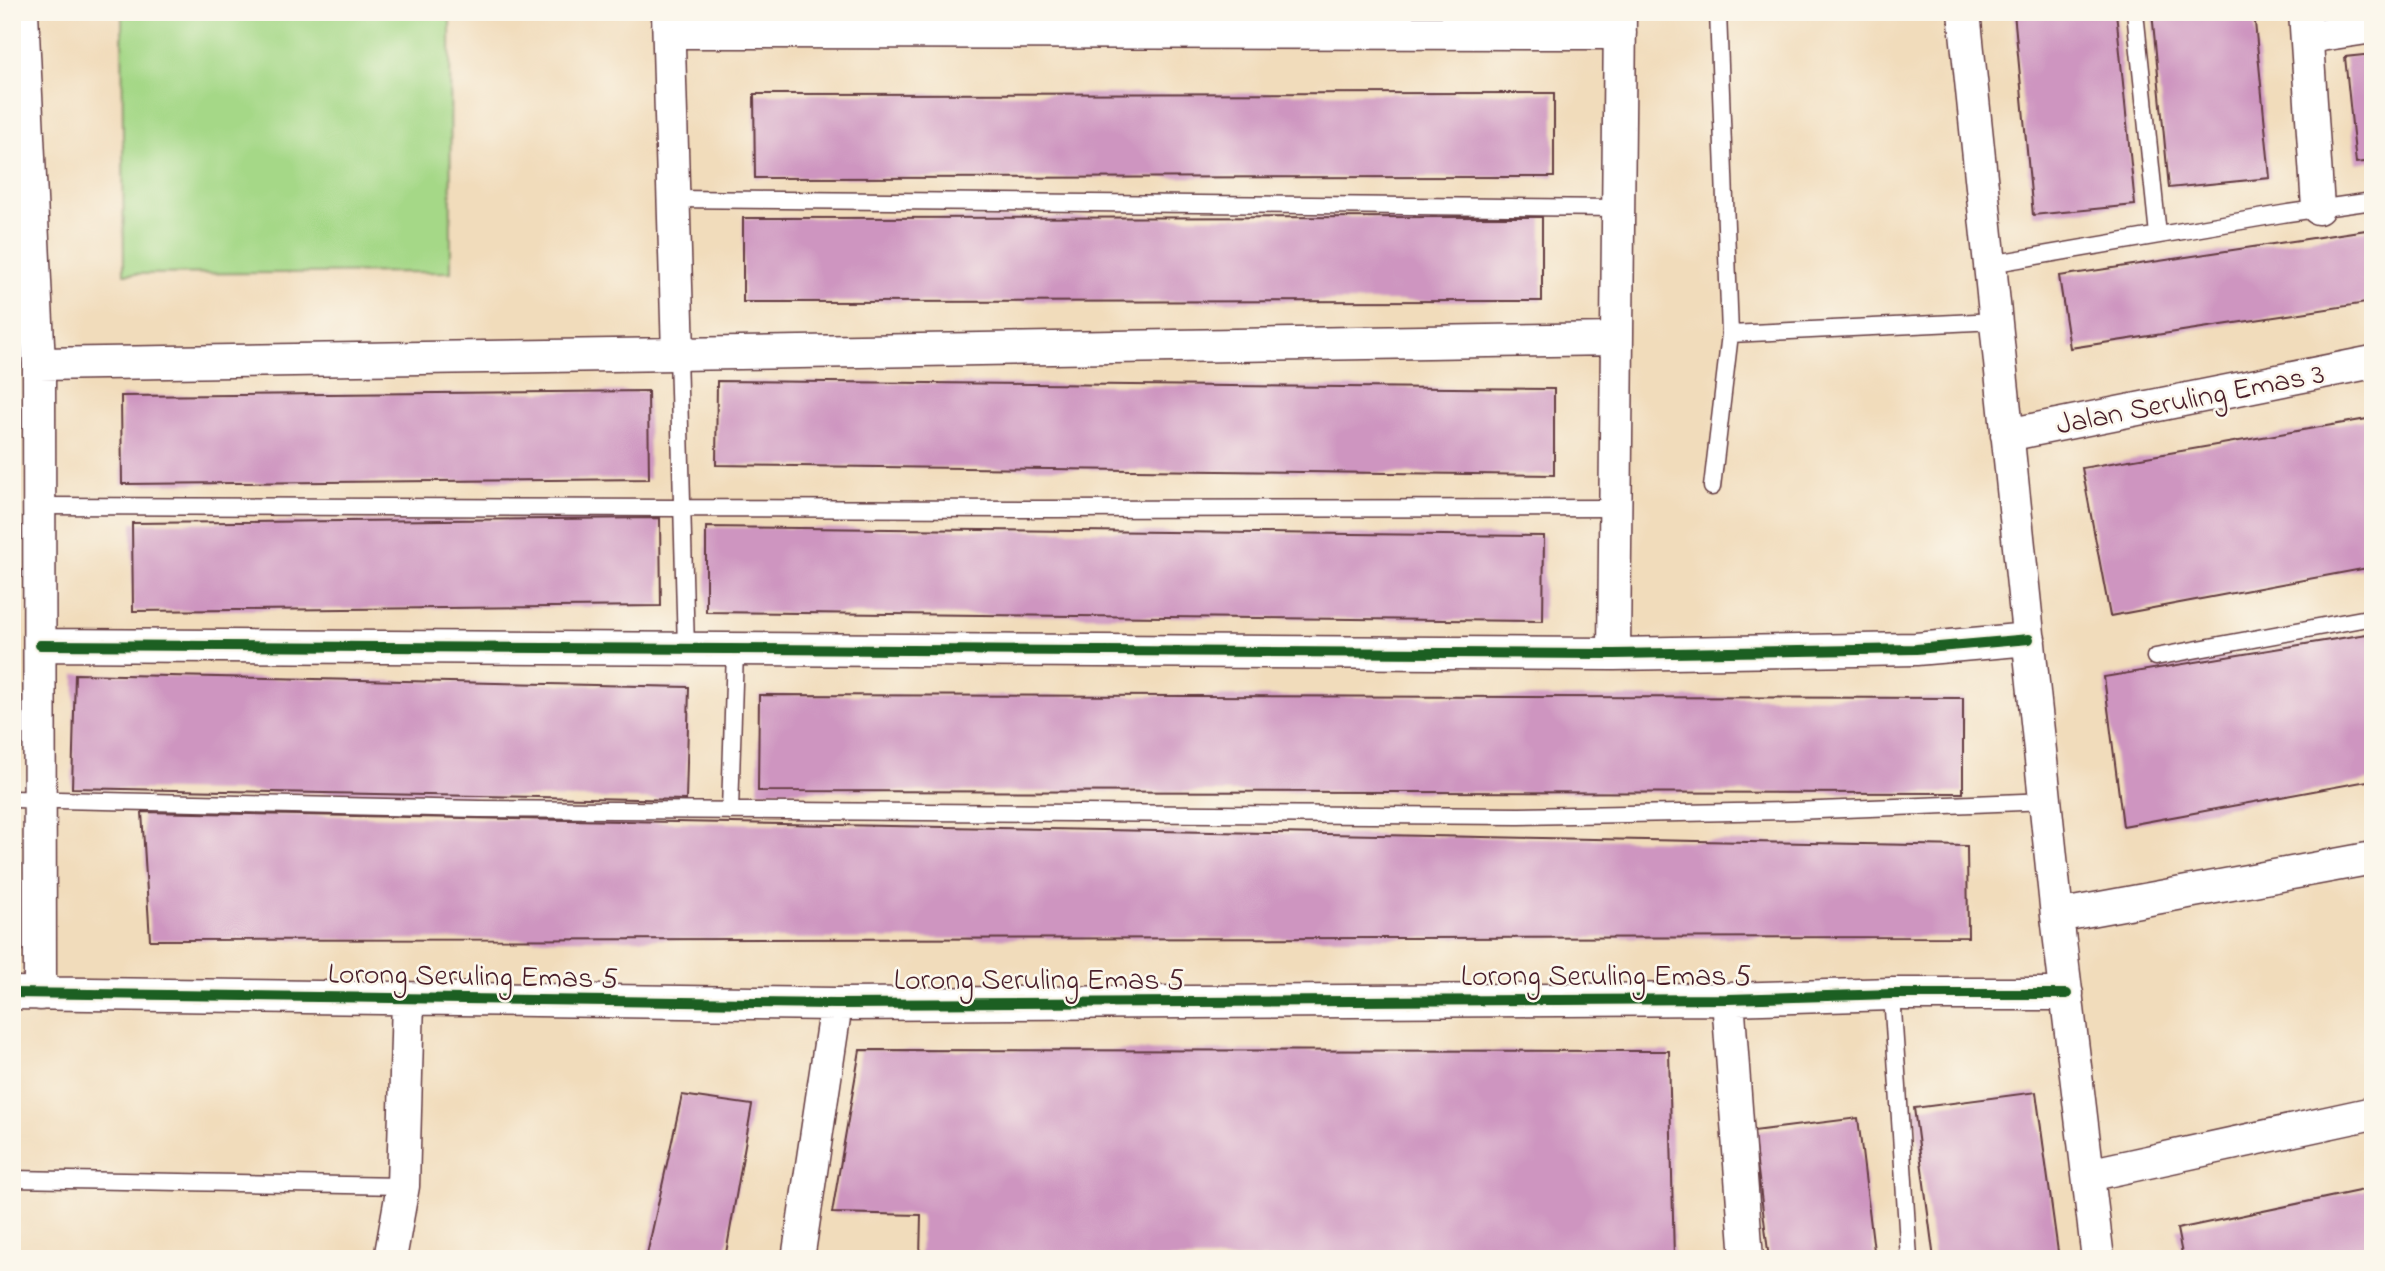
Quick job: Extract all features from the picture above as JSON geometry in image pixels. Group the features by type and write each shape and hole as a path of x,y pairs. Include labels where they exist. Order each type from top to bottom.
{"street":[{"path":"22,12 39,364 40,645 26,799 26,993"},
{"path":"1964,12 2057,916 2098,1259"},
{"path":"678,354 669,22 1620,22 1614,654"},
{"path":"2318,208 2306,25 2373,27"},
{"path":"39,364 1617,339"},
{"name":"Jalan Seruling Emas 3","path":"2007,435 2373,362"},
{"path":"40,645 1614,654 1916,649 2029,639"},
{"path":"2057,916 2373,858"},
{"name":"Lorong Seruling Emas 5","path":"26,993 836,1004 1728,999 1892,994 2067,994"},
{"path":"390,1259 403,1186 408,999"},
{"path":"1728,999 1746,1259"},
{"path":"798,1259 836,1004"},
{"path":"2088,1175 2373,1113"}],"lane":[{"path":"1712,487 1730,334 1718,12"},
{"path":"2135,12 2158,235"},
{"path":"674,199 1619,208"},
{"path":"1990,264 2373,201"},
{"path":"1730,334 1996,321"},
{"path":"678,354 686,649"},
{"path":"39,506 1616,508"},
{"path":"2155,657 2373,617"},
{"path":"730,811 735,650"},
{"path":"26,799 479,809 1519,816 1794,811 2046,801"},
{"path":"1892,994 1909,1259"},
{"path":"12,1179 403,1186"}],"green space":[{"path":"122,12 450,12 451,272 124,274"}],"building":[{"path":"742,12 1480,12 1480,17 742,17"},
{"path":"2014,12 2116,12 2135,205 2033,215"},
{"path":"2152,12 2254,12 2270,178 2169,188"},
{"path":"2373,54 2373,161 2356,163 2345,57"},
{"path":"1554,93 1554,177 755,178 754,94"},
{"path":"1542,217 1542,301 743,302 743,218"},
{"path":"2373,229 2373,302 2070,348 2059,276"},
{"path":"717,381 1554,389 1554,475 716,465"},
{"path":"648,391 649,479 122,484 121,396"},
{"path":"2373,418 2373,567 2110,616 2082,468"},
{"path":"660,518 661,606 133,611 132,523"},
{"path":"706,527 1544,536 1543,621 706,612"},
{"path":"2373,633 2373,780 2123,826 2104,677"},
{"path":"75,674 689,687 686,800 72,788"},
{"path":"759,695 1963,698 1963,793 758,791"},
{"path":"142,812 1967,846 1968,937 150,940"},
{"path":"860,1050 1669,1051 1674,1259 920,1259 921,1215 832,1213"},
{"path":"2036,1092 2059,1259 1934,1259 1914,1108"},
{"path":"682,1095 752,1105 725,1259 646,1259"},
{"path":"1858,1118 1875,1259 1769,1259 1753,1131"},
{"path":"2373,1188 2373,1259 2183,1259 2177,1229"}],"cycle path":[{"path":"40,645 1614,654 1916,649 2029,639"},
{"path":"12,993 836,1004 1728,999 1892,994 2067,994"}]}
